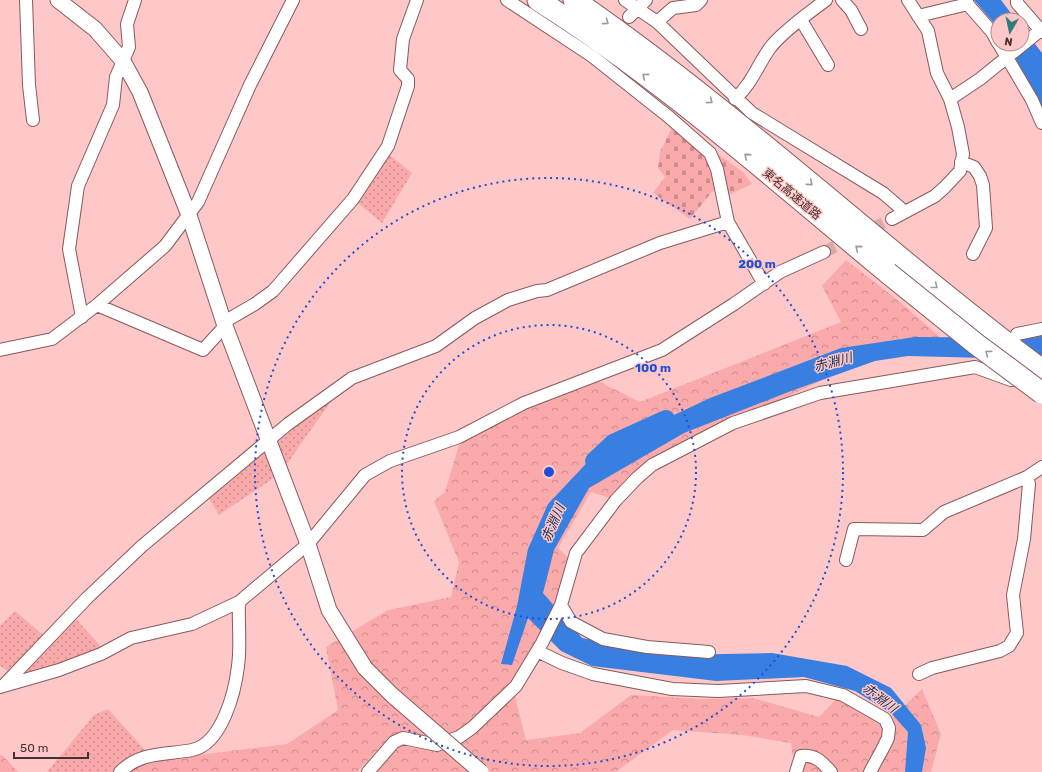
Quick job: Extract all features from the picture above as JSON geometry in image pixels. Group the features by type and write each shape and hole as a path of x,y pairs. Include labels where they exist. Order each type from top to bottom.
{"highway":[{"name":"東名高速道路","path":"538,0 596,39 678,100 896,267 989,330 1042,370"},
{"name":"東名高速道路","path":"574,0 607,23 722,110 896,267 976,344 1042,393"}],"street":[{"path":"26,0 29,85 33,120"},
{"path":"58,0 95,29 123,61 140,92 189,215 225,324 308,544 329,610 365,668 392,695 481,772"},
{"path":"82,317 70,249 77,193 85,170 113,105 116,78 129,47 127,24 135,0"},
{"path":"0,350 52,338 97,305 165,246 198,202 250,85 293,0"},
{"path":"97,305 203,350 225,324 273,291 352,199 388,146 408,86 408,79 400,70 403,39 417,0"},
{"path":"507,0 592,56 669,117 710,153 717,169 728,222 764,284"},
{"path":"625,0 642,4 657,22 735,99 752,113 883,193 904,212"},
{"path":"657,22 673,8 696,5 701,0"},
{"path":"735,99 744,91 755,75 770,48 826,0"},
{"path":"842,0 851,10 861,28"},
{"path":"892,220 935,196 945,187 960,171 963,154 950,99 937,73 928,31 908,0"},
{"path":"950,99 1007,58 1041,30 1017,0"},
{"path":"918,16 966,2 990,30"},
{"path":"629,18 642,4"},
{"path":"801,20 828,65"},
{"path":"1003,52 1032,100 1042,123"},
{"path":"961,162 974,168 980,176 983,185 986,228 973,254"},
{"path":"2,686 88,598 142,546 288,424 352,378 436,346 475,318 508,300 537,291 547,290 660,243 728,222"},
{"path":"2,686 59,670 101,654 131,638 192,624 239,602 308,544 365,475 390,461 459,437 524,403 662,350 780,272 824,252"},
{"path":"1017,334 1042,329"},
{"path":"368,772 394,742 403,738 437,746 459,737 516,686 540,647 561,605 576,553 616,500 636,478 652,465 733,423 820,393 975,367 1011,380 1038,379 1042,376"},
{"path":"846,560 854,529 923,530 944,512 1027,477 1042,468"},
{"path":"919,674 932,668 1000,651 1009,646 1017,633 1013,595 1024,539 1029,484 1027,477"},
{"path":"120,772 126,767 151,754 192,750 204,746 218,729 230,702 238,665 239,602"},
{"path":"561,605 570,622 603,639 647,647 709,652"},
{"path":"540,647 562,663 593,674 672,689 718,691 806,686 843,695 885,719 889,728 888,738 870,772"},
{"path":"796,772 801,756 809,755 820,760 831,772"}],"green space":[{"path":"674,123 743,172 752,184 729,195 724,183 711,193 690,219 653,193 665,177 658,168 660,152"},
{"path":"385,151 412,173 382,223 353,199"},
{"path":"846,260 900,302 941,338 896,346 769,405 652,465 616,500 591,492 558,548 571,560 547,628 511,684 486,709 449,740 438,741 402,733 388,739 357,772 131,772 142,762 287,744 338,710 326,647 388,610 451,597 459,562 434,501 445,492 459,445 541,398 598,381 640,402 841,322 822,286"},
{"path":"334,397 289,461 271,480 219,515 208,497"},
{"path":"15,611 49,640 76,619 103,649 50,671 17,676 0,666 0,626"},
{"path":"922,689 941,734 931,772 795,772 791,743 742,735 673,730 616,772 374,772 398,745 435,751 461,743 515,696 526,740 580,733 631,695 701,699 753,698 819,717 838,697 892,718"},
{"path":"108,709 147,752 116,772 47,772 94,715"},
{"path":"0,755 3,756 18,772 0,772"}],"water":[{"path":"974,0 1001,0 1010,12 990,12 990,19"},
{"path":"1030,37 1042,53 1042,108 1012,52 1030,52"},
{"path":"1042,336 1042,355 986,358 908,356 875,361 791,391 684,433 589,488 554,550 543,593 582,638 672,655 772,653 847,666 891,688 921,725 926,748 922,772 905,772 908,732 891,713 855,691 804,677 716,681 592,666 561,651 528,618 512,665 501,664 517,606 528,549 548,504 598,451 710,398 841,348 915,337 1033,338"}],"waterway":[{"name":"赤淵川","path":"594,461 613,443 666,419"}],"tunnel":[{"path":"824,252 892,219"}]}
